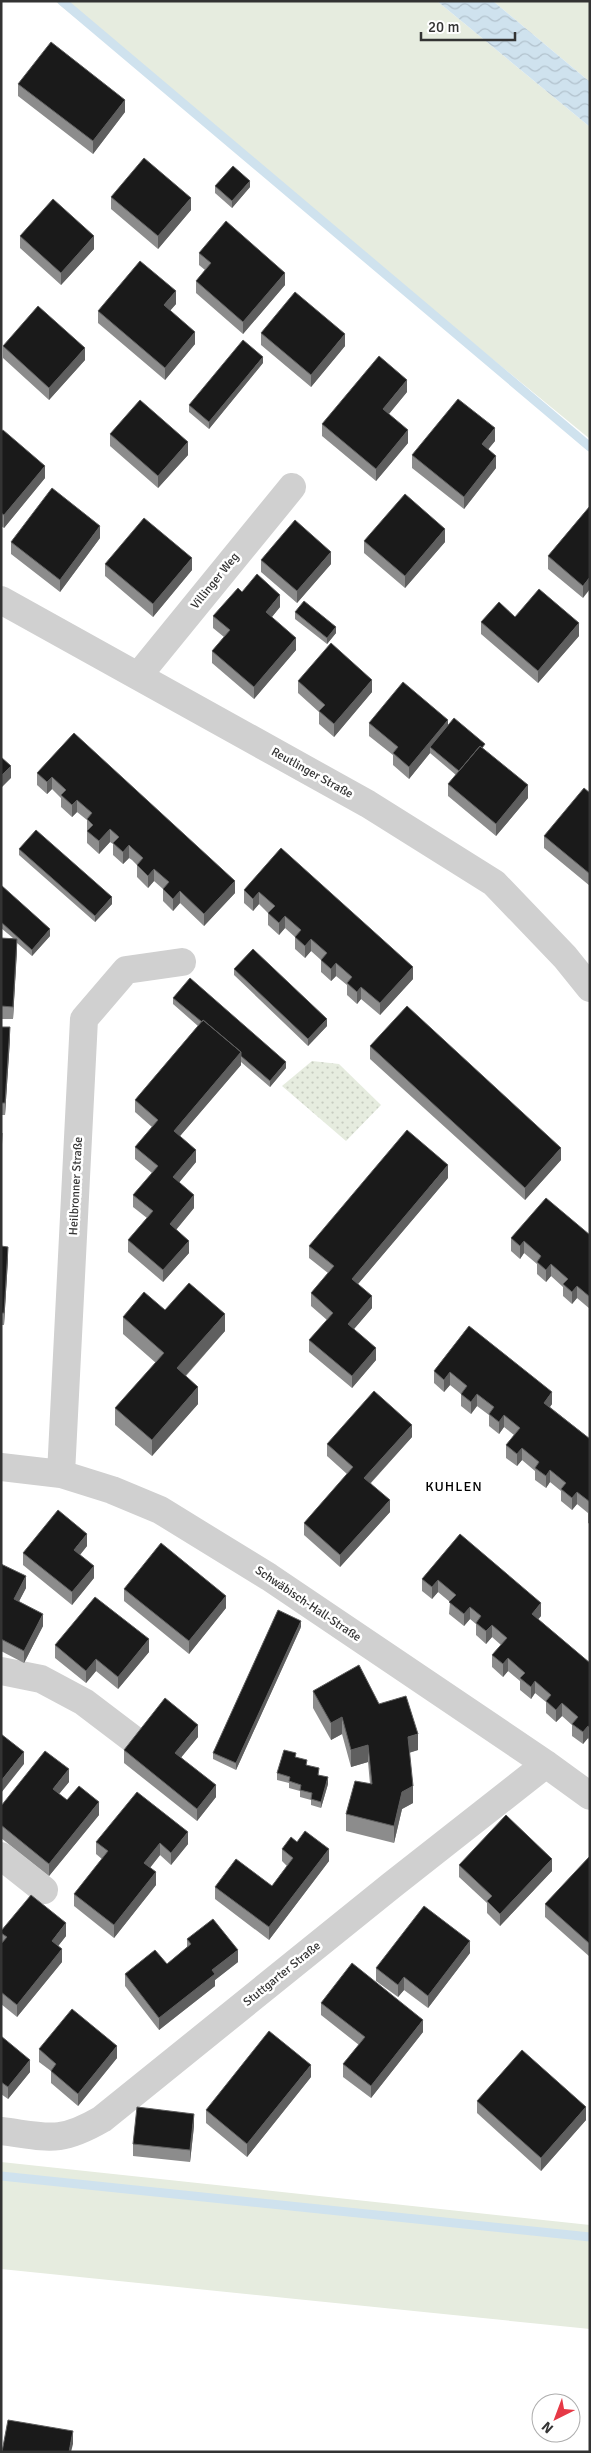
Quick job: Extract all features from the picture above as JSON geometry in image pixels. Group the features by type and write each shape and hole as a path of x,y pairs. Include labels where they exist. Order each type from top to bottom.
{"street":[{"name":"Villinger Weg","path":"138,676 292,487"},
{"name":"Reutlinger Straße","path":"1,600 368,804 494,884 565,957 590,988"},
{"name":"Heilbronner Straße","path":"61,1474 84,1019 126,970 182,962"},
{"name":"Schwäbisch-Hall-Straße","path":"1,1467 61,1474 112,1490 160,1510 269,1578 546,1764 590,1796"},
{"path":"1,1671 40,1679 84,1702 134,1740"},
{"name":"Stuttgarter Straße","path":"1,2131 55,2138 79,2133 102,2119 392,1885 513,1793 546,1764"},
{"path":"1,1856 44,1890"}],"shaded area":[{"path":"55,1 437,1 590,127 590,439"},
{"path":"493,1 590,1 590,82"},
{"path":"312,1061 339,1064 381,1105 346,1141 282,1086"},
{"path":"1,2162 590,2225 590,2329 1,2269"}],"water":[{"path":"437,1 493,1 590,82 590,127"}],"building":[{"path":"51,42 125,100 93,141 18,84"},
{"path":"144,158 191,198 158,236 111,197"},
{"path":"233,166 250,181 232,201 215,186"},
{"path":"53,199 94,236 61,273 20,236"},
{"path":"226,221 285,273 243,322 196,281 211,263 199,253"},
{"path":"140,261 176,291 164,305 195,332 165,368 98,311"},
{"path":"295,292 345,334 311,375 261,333"},
{"path":"38,306 85,348 49,388 3,346"},
{"path":"243,340 263,357 209,422 189,405"},
{"path":"379,356 407,380 383,409 408,430 376,469 322,424"},
{"path":"458,399 495,428 482,444 496,456 464,497 412,455"},
{"path":"140,400 188,442 158,476 110,434"},
{"path":"3,430 45,466 4,515 1,513 1,431"},
{"path":"52,488 100,526 60,580 11,542"},
{"path":"405,494 445,529 405,576 364,541"},
{"path":"590,506 590,577 583,586 548,556"},
{"path":"144,518 192,558 153,604 105,564"},
{"path":"295,520 331,552 297,591 261,560"},
{"path":"257,574 280,595 266,612 296,638 254,687 212,651 230,630 213,616 238,588 242,592"},
{"path":"539,589 579,623 538,671 481,622 499,602 515,617"},
{"path":"304,601 336,627 327,638 295,612"},
{"path":"331,643 372,680 334,724 319,711 325,705 298,681"},
{"path":"403,682 448,720 409,767 393,753 398,747 369,723"},
{"path":"454,718 485,744 482,748 480,746 459,771 430,747"},
{"path":"74,733 235,881 204,914 180,891 173,899 163,889 169,882 154,869 148,876 137,865 143,858 129,845 123,852 113,843 119,837 110,829 99,841 87,831 93,825 87,819 92,813 77,800 72,805 61,795 66,790 52,777 47,782 37,773"},
{"path":"480,746 528,785 496,824 448,784"},
{"path":"1,757 11,766 1,776"},
{"path":"584,788 590,793 590,874 544,836"},
{"path":"36,830 112,897 95,916 19,849"},
{"path":"281,848 413,967 380,1003 361,987 357,992 347,983 352,977 336,963 331,969 321,960 327,953 311,939 305,946 295,937 301,930 285,916 279,923 268,913 275,906 259,892 253,899 244,890"},
{"path":"1,885 50,929 32,950 1,922"},
{"path":"1,938 17,939 13,1007 1,1006"},
{"path":"253,949 327,1019 308,1039 234,969"},
{"path":"190,978 286,1062 270,1081 241,1056 241,1052 173,998"},
{"path":"407,1006 561,1148 525,1188 370,1046"},
{"path":"203,1020 241,1052 174,1131 196,1150 173,1177 194,1195 170,1224 189,1241 163,1270 128,1240 153,1211 133,1195 158,1166 135,1147 158,1120 135,1100"},
{"path":"1,1027 10,1027 5,1103 1,1103"},
{"path":"407,1130 448,1165 352,1279 372,1296 348,1324 376,1348 352,1376 309,1340 333,1313 311,1293 334,1266 309,1246"},
{"path":"546,1198 590,1235 590,1297 577,1286 572,1292 563,1284 568,1279 551,1264 546,1270 537,1262 541,1256 524,1241 520,1246 511,1238"},
{"path":"1,1246 8,1247 4,1313 1,1313"},
{"path":"189,1283 225,1314 177,1368 198,1387 152,1440 115,1408 164,1353 123,1317 144,1292 165,1310"},
{"path":"469,1326 552,1392 544,1403 590,1439 590,1502 577,1492 572,1498 561,1489 566,1483 550,1470 546,1476 535,1468 539,1462 522,1448 517,1454 506,1445 520,1428 504,1415 499,1422 489,1414 494,1407 477,1394 471,1402 461,1394 467,1386 450,1372 444,1380 434,1371"},
{"path":"374,1391 412,1425 364,1478 390,1500 340,1555 304,1523 353,1467 327,1444"},
{"path":"58,1510 87,1534 74,1550 94,1566 72,1592 23,1553"},
{"path":"460,1534 541,1603 532,1614 590,1663 590,1727 588,1726 583,1732 572,1724 578,1717 562,1703 556,1710 546,1701 551,1695 535,1681 531,1687 520,1678 525,1673 508,1658 503,1664 492,1655 507,1638 492,1625 486,1631 476,1623 481,1616 470,1607 464,1614 449,1602 456,1595 438,1580 432,1587 422,1579"},
{"path":"161,1543 226,1596 189,1641 124,1589"},
{"path":"1,1564 26,1576 14,1599 43,1614 24,1651 1,1639"},
{"path":"95,1597 149,1639 118,1677 96,1659 86,1671 55,1645"},
{"path":"278,1610 301,1621 236,1763 213,1753"},
{"path":"359,1665 379,1704 406,1696 418,1734 408,1737 413,1786 402,1792 394,1826 346,1814 355,1781 372,1784 368,1745 351,1750 342,1717 331,1723 313,1691"},
{"path":"165,1698 198,1725 175,1753 216,1785 197,1809 124,1750"},
{"path":"1,1734 24,1752 1,1781"},
{"path":"284,1750 296,1753 295,1757 307,1760 306,1765 319,1768 318,1775 328,1777 321,1802 311,1799 312,1793 300,1790 301,1785 289,1781 290,1777 277,1773"},
{"path":"45,1751 69,1769 53,1789 67,1800 79,1786 99,1802 49,1864 1,1825 1,1806"},
{"path":"137,1792 188,1832 171,1853 160,1843 144,1863 156,1872 114,1925 74,1894 108,1851 96,1842"},
{"path":"506,1815 552,1859 500,1914 487,1901 492,1896 459,1865"},
{"path":"305,1831 329,1849 269,1927 215,1887 236,1859 272,1886 293,1858 282,1849 291,1837 297,1842"},
{"path":"590,1858 590,1944 545,1904"},
{"path":"31,1895 66,1923 52,1941 62,1949 17,2005 1,1992 1,1944 7,1937 1,1931"},
{"path":"424,1906 470,1941 428,1996 404,1977 398,1985 376,1968"},
{"path":"213,1919 238,1950 212,1970 215,1974 159,2018 125,1974 155,1950 167,1964 191,1944 187,1939"},
{"path":"352,1963 423,2020 371,2086 343,2064 365,2037 321,2003"},
{"path":"72,2009 117,2046 78,2094 51,2071 56,2064 39,2049"},
{"path":"269,2031 311,2065 247,2144 206,2110"},
{"path":"1,2036 30,2060 8,2087 1,2082"},
{"path":"522,2050 586,2107 541,2158 477,2101"},
{"path":"137,2107 194,2114 190,2150 133,2144"},
{"path":"8,2420 73,2431 69,2452 2,2452"}],"waterway":[{"path":"62,1 590,447"},
{"path":"1,2176 590,2237"}],"district":[{"name":"KUHLEN","path":"454,1486"}]}
